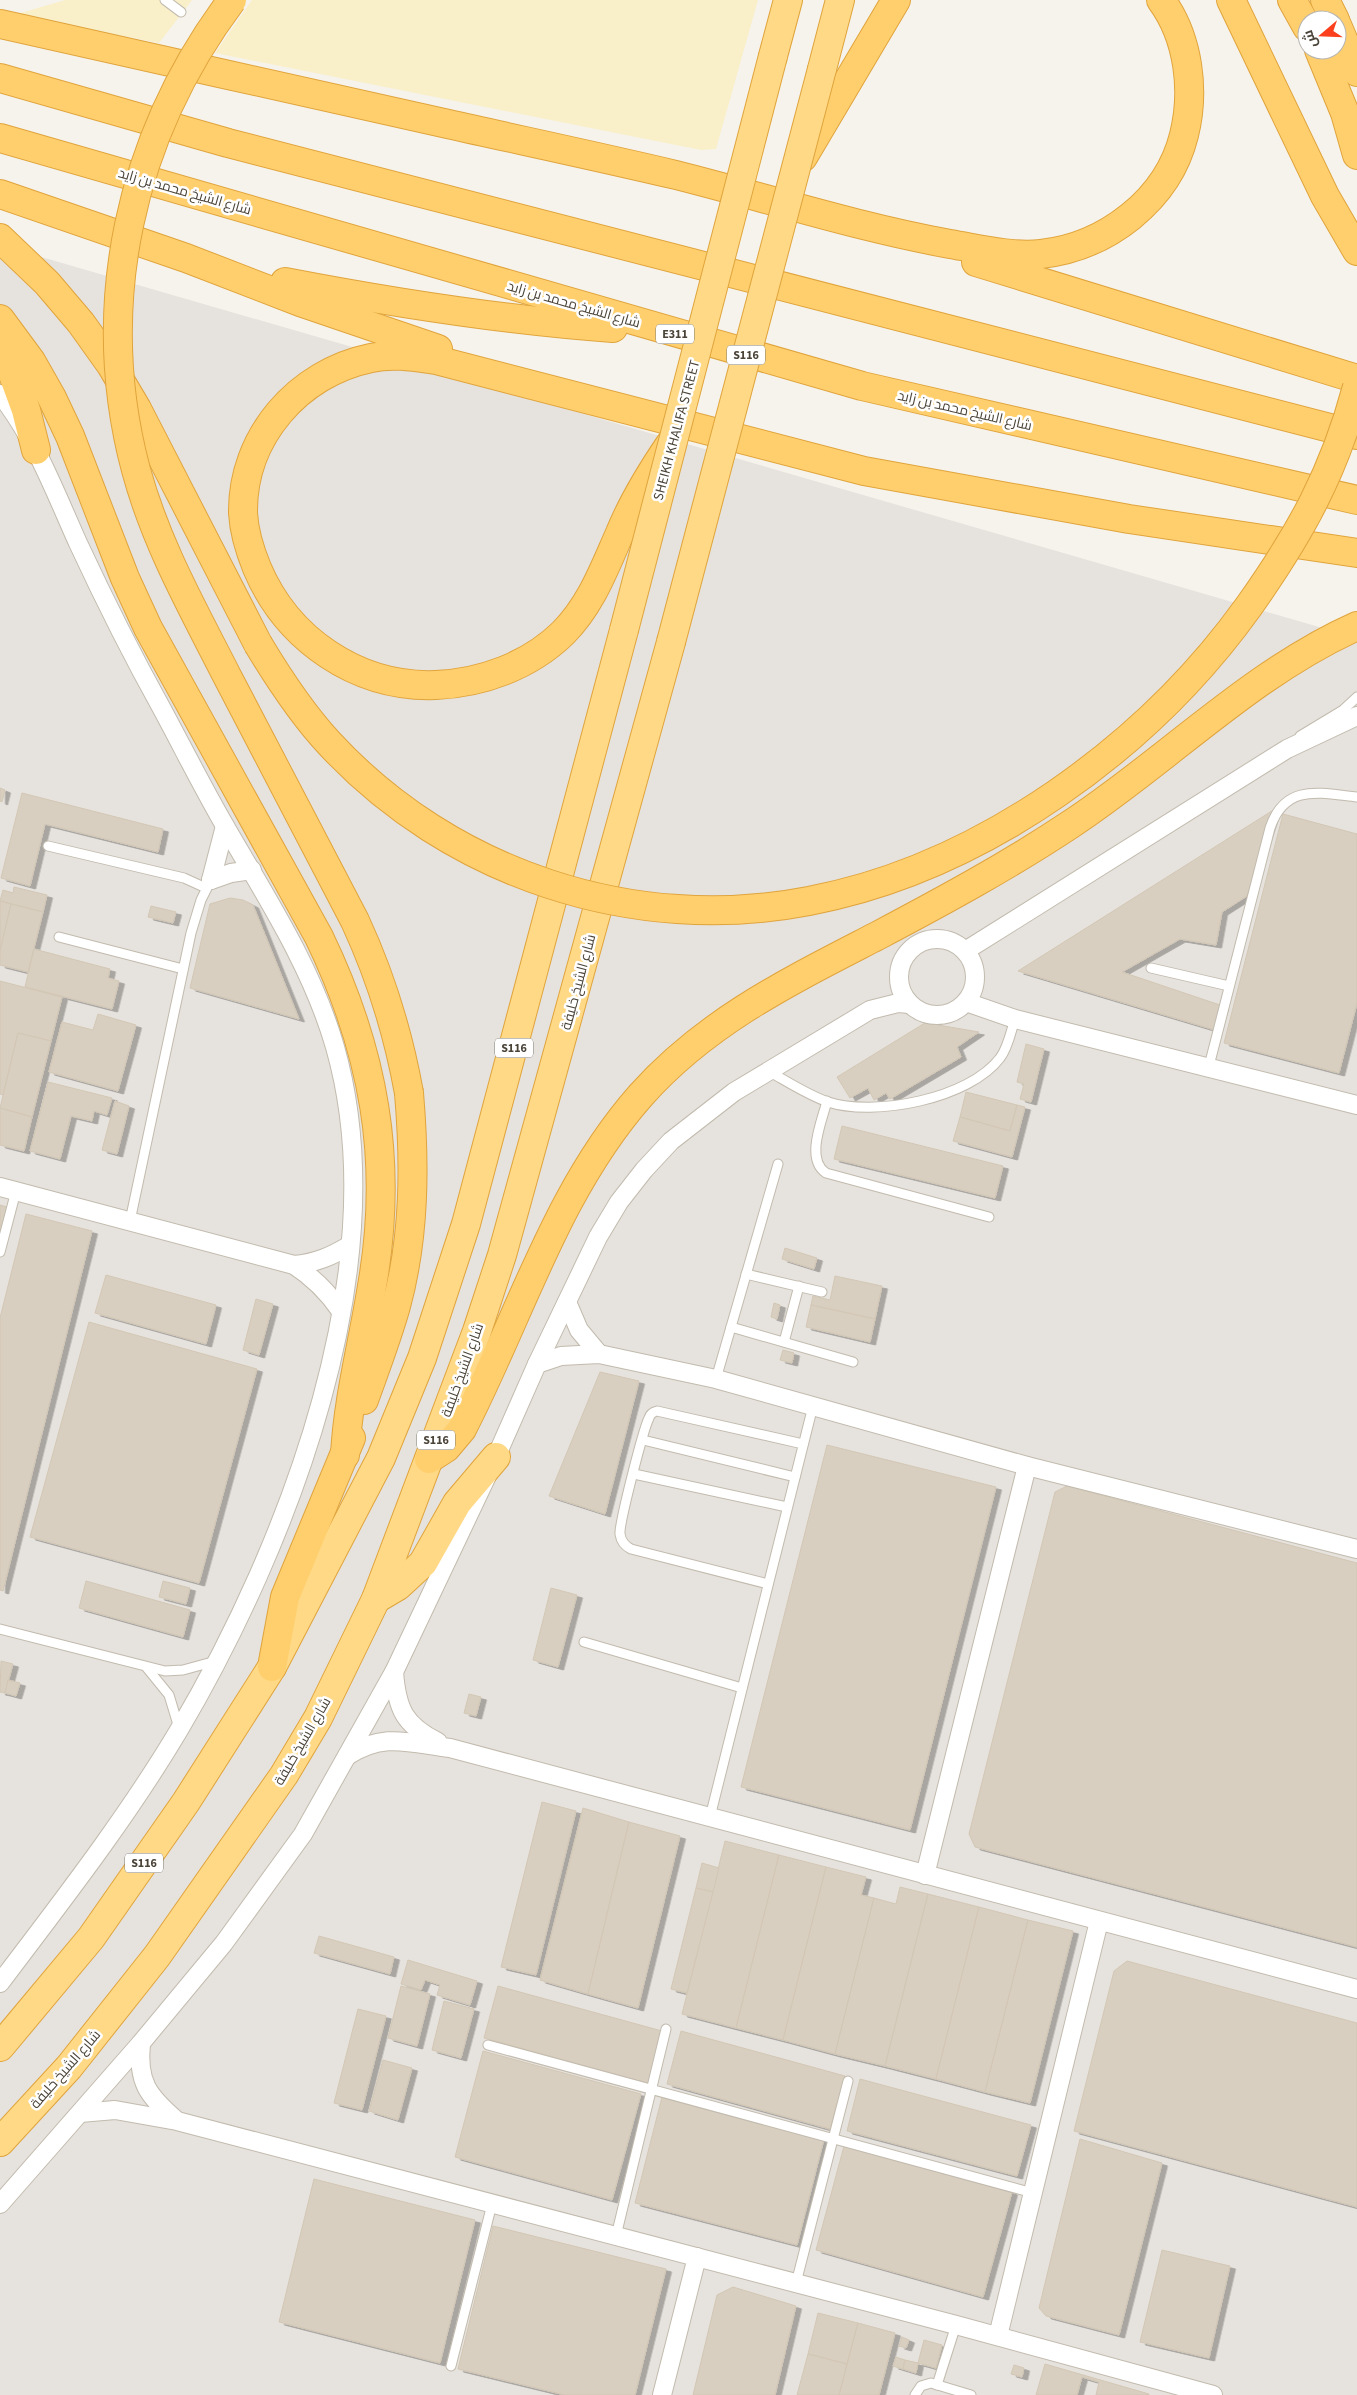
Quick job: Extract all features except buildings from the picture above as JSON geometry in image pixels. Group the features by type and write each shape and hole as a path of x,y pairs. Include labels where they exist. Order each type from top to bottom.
{"highway":[{"path":"232,0 204,41 168,108 144,169 130,214 123,251 118,324 122,398 128,434 147,505 174,573 355,921 374,962 389,1005 401,1049 409,1093 413,1156 412,1200 406,1253 396,1306 345,1454 285,1597 272,1667"},
{"name":"SHEIKH KHALIFA STREET","path":"272,1667 381,1458 412,1382 445,1291 486,1156 788,0"},
{"name":"S116","path":"794,172 840,0"},
{"path":"794,172 896,0"},
{"path":"904,236 1007,254 1040,254 1072,248 1102,236 1130,218 1154,195 1170,171 1181,145 1188,117 1190,89 1186,60 1178,33 1161,0"},
{"path":"1231,0 1325,196 1357,251"},
{"path":"0,24 674,175 904,236 991,267 1357,380"},
{"path":"1347,48 1357,72"},
{"path":"1323,60 1345,113 1357,155"},
{"path":"0,78 248,148 1357,435"},
{"name":"شارع الشيخ محمد بن زايد","path":"0,138 668,332 862,386 1357,500"},
{"name":"شارع الشيخ خليفة","path":"0,2142 69,2067 113,2014 157,1956 284,1775 326,1701 376,1599 477,1331 505,1246 671,642 794,172"},
{"path":"0,194 186,258 300,302 591,400"},
{"path":"0,238 47,283 81,322 110,365 136,409 258,644 279,679 302,712 358,772 421,822 492,863 569,891 608,901 648,907 729,911 810,901 850,892 896,876 959,849 1004,826 1076,780 1148,720 1202,666 1234,628 1283,558 1322,489 1337,453 1357,387"},
{"path":"186,258 273,279 450,312 538,322 668,332"},
{"path":"0,319 30,361 52,398 70,436 122,570 148,628 319,937 335,970 361,1039 370,1075 378,1128 378,1233 373,1285 348,1408 345,1454"},
{"path":"0,339 26,410 36,450"},
{"path":"674,438 636,499 588,604 562,634 532,657 497,674 460,684 412,684 383,680 347,667 315,646 287,620 265,588 250,552 243,515 246,483 252,460 269,424 289,400 314,380 343,366 373,357 405,355 436,360 864,471 1129,519 1357,554"},
{"path":"430,1459 446,1448 462,1429 569,1200 604,1141 640,1096 682,1054 728,1018 784,984 996,872 1080,818 1280,667 1321,642 1357,626"},
{"path":"376,1599 398,1586 423,1563 457,1503 496,1457"},
{"name":"S116","path":"0,2047 91,1938 186,1802 272,1667"}],"street":[{"path":"0,394 14,412 36,450 116,623 225,826 290,938 309,977 325,1014 336,1048 350,1120 354,1201 350,1245 333,1352 318,1415 299,1472 274,1536 217,1660 179,1729 107,1840 0,1983"},
{"path":"965,951 1287,749 1357,716"},
{"path":"208,884 225,826"},
{"path":"208,884 231,873 252,870"},
{"path":"0,2204 141,2043 224,1943 303,1834 394,1672 496,1457 537,1364 598,1237 619,1202 644,1170 702,1114 734,1092 870,1010 898,1003 910,1004 923,1012 938,1015 954,1011 966,1002 971,994 975,976 974,967 965,951 950,941 942,939 925,940 911,949 901,964 899,980 901,989 910,1004"},
{"path":"966,1002 1015,1019 1209,1066 1357,1105"},
{"path":"8,1189 294,1265 312,1277 328,1292 340,1310"},
{"path":"294,1265 314,1263 333,1256 350,1245"},
{"path":"567,1302 579,1330 599,1354"},
{"path":"537,1364 561,1356 599,1354 716,1379 1027,1466 1357,1549"},
{"path":"924,1875 1027,1466"},
{"path":"394,1672 397,1700 407,1720 424,1735 450,1748"},
{"path":"347,1756 368,1745 392,1740 450,1748 1357,1989"},
{"path":"998,2336 1099,1921"},
{"path":"141,2043 140,2069 148,2091 157,2104 176,2121"},
{"path":"80,2113 115,2110 176,2121 998,2336 1181,2391 1213,2395"},
{"path":"662,2395 697,2257"}],"lane":[{"path":"165,0 181,12"},
{"path":"1287,749 1305,732 1342,710 1357,697"},
{"path":"1209,1066 1270,828 1278,811 1291,799 1308,793 1357,797"},
{"path":"48,846 208,884 195,916 130,1221"},
{"path":"59,937 184,969"},
{"path":"1151,968 1229,986"},
{"path":"770,1072 826,1101 855,1107 877,1107 924,1100 956,1088 980,1076 1001,1058 1015,1019"},
{"path":"826,1101 815,1153 821,1169 826,1173 989,1217"},
{"path":"716,1379 778,1164"},
{"path":"0,1252 8,1189"},
{"path":"746,1274 822,1292"},
{"path":"784,1342 800,1286"},
{"path":"731,1327 853,1362"},
{"path":"710,1817 813,1406"},
{"path":"768,1584 631,1550 625,1546 620,1533 634,1474 650,1416 653,1412 661,1410 803,1444"},
{"path":"643,1440 795,1477"},
{"path":"634,1474 787,1508"},
{"path":"0,1629 148,1668 183,1670 217,1660"},
{"path":"584,1642 742,1688"},
{"path":"148,1668 169,1696 176,1712 179,1729"},
{"path":"616,2236 666,2029"},
{"path":"488,2045 1033,2192"},
{"path":"796,2284 848,2080"},
{"path":"451,2366 492,2204"},
{"path":"937,2385 956,2325"},
{"path":"915,2395 922,2386 931,2383 971,2395"}],"shaded area":[{"path":"0,245 1357,638 1357,2395 0,2395"}],"sand":[{"path":"65,0 192,0 159,43 14,15"},
{"path":"252,0 758,0 716,149 701,150 215,53"}]}
